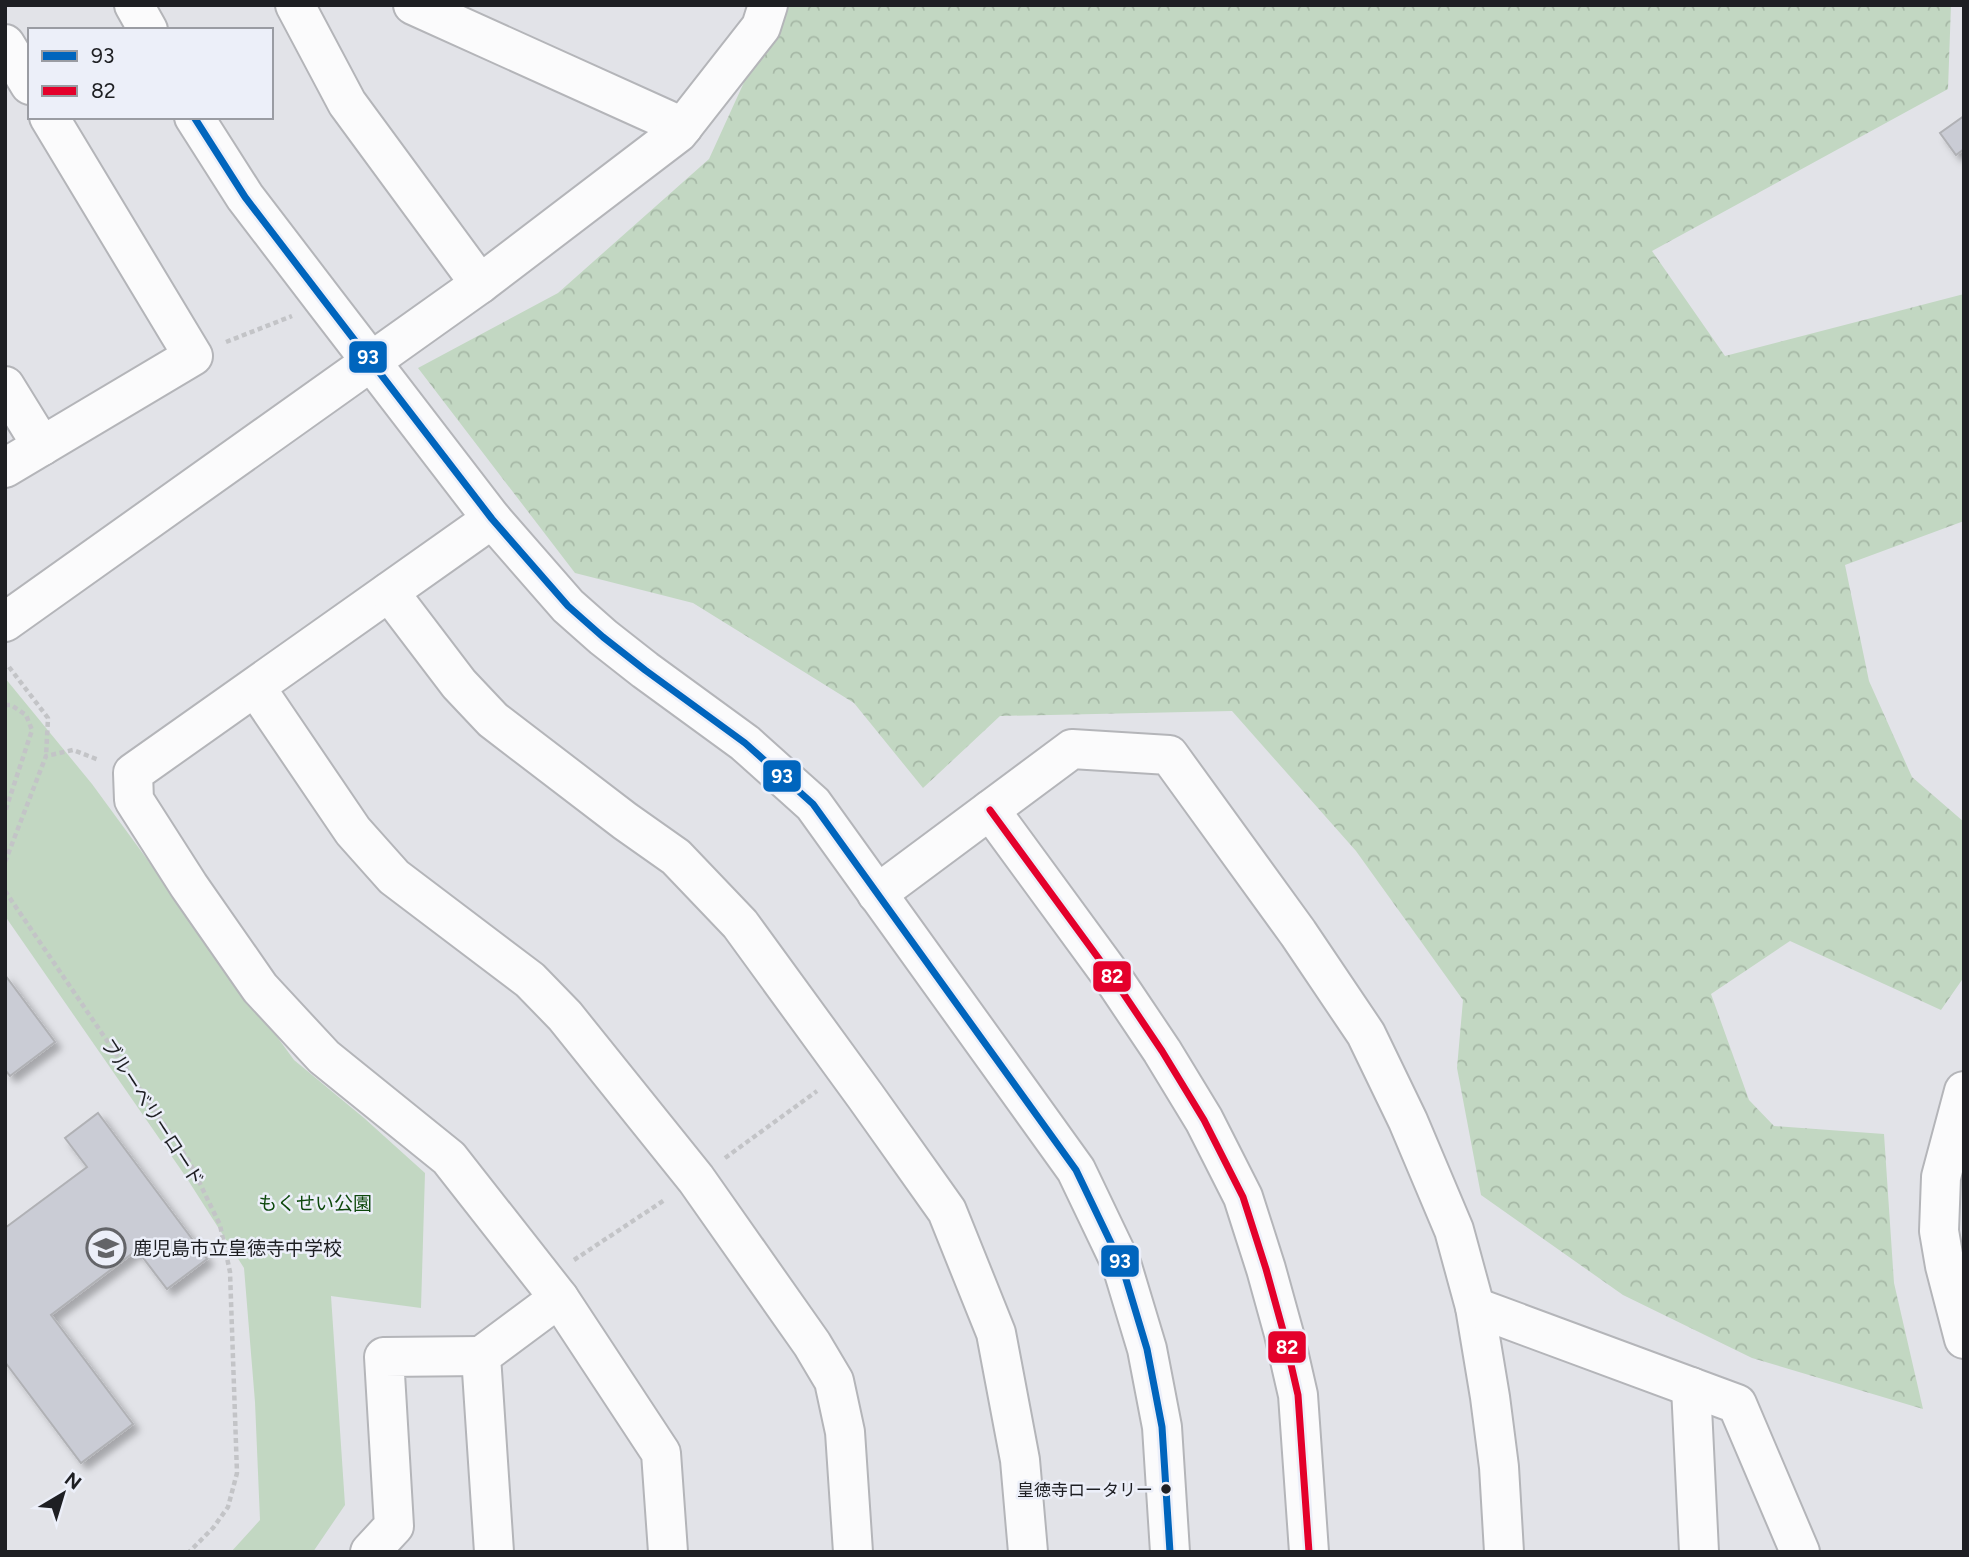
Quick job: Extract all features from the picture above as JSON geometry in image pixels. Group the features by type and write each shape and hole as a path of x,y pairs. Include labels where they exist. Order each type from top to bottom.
{"street":[{"path":"135,5 147,28"},
{"path":"295,5 347,103 480,284"},
{"path":"414,5 683,127"},
{"path":"5,622 480,284 678,133 761,27 768,5"},
{"path":"5,44 28,82"},
{"path":"5,468 193,356 50,119"},
{"path":"195,119 245,197 370,361 492,519 568,606 645,670 745,743 813,804 1076,1170 1122,1266 1147,1349 1162,1427 1170,1552"},
{"path":"5,386 42,446"},
{"path":"492,519 133,773 134,800 189,886 260,988 324,1057 449,1158 552,1289 660,1453 668,1552"},
{"path":"389,592 459,684 493,720 615,814 676,857 740,924 947,1211 996,1333 1020,1460 1028,1552"},
{"path":"256,688 353,831 394,877 530,980 556,1007 696,1179 812,1344 834,1381 845,1432 853,1552"},
{"path":"877,894 1072,749 1170,755 1298,933 1366,1034 1408,1121 1454,1230 1475,1307 1490,1397 1499,1467 1504,1552"},
{"path":"990,810 1162,1051 1204,1121 1243,1197 1266,1269 1298,1395 1309,1552"},
{"path":"1964,1091 1941,1177 1952,1233 1945,1266 1964,1339"},
{"path":"370,1552 394,1526 384,1357 481,1356 552,1289"},
{"path":"1475,1307 1737,1404 1800,1552"},
{"path":"481,1356 494,1552"},
{"path":"1691,1387 1699,1552"}],"path":[{"path":"217,346 293,315"},
{"path":"5,862 46,755 48,718 9,667"},
{"path":"5,705 11,705 26,715 32,730 5,812"},
{"path":"46,755 73,750 133,773"},
{"name":"ブルーベリーロード","path":"5,891 189,1161 220,1225 230,1272 237,1473 228,1507 214,1528 189,1552"},
{"path":"552,1289 696,1179 846,1070"}],"green space":[{"path":"777,5 1951,5 1948,89 1652,251 1725,356 1964,294 1964,521 1845,565 1869,681 1912,777 1964,822 1964,977 1941,1010 1790,941 1711,994 1749,1100 1774,1126 1884,1134 1894,1283 1923,1409 1752,1358 1623,1295 1481,1195 1457,1068 1463,1000 1356,851 1232,711 1000,716 923,788 854,703 693,603 575,573 418,368 558,293 709,159"},
{"name":"もくせい公園","path":"5,678 92,784 294,1060 425,1173 421,1308 331,1296 345,1505 313,1552 231,1552 260,1520 255,1402 244,1268 186,1177 5,916"}],"building":[{"path":"1964,116 1964,149 1956,155 1940,133"},
{"path":"5,975 55,1042 10,1076 5,1070"},
{"path":"98,1113 207,1259 167,1289 137,1250 51,1315 133,1424 81,1463 5,1362 5,1228 87,1167 65,1138"}],"transit line":[{"name":"93","path":"195,119 245,197 326,303 492,519 568,606 645,670 745,743 813,804 1076,1170 1122,1266 1147,1349 1162,1427 1170,1552"},
{"name":"82","path":"990,810 1113,978 1162,1051 1204,1120 1243,1197 1266,1269 1298,1395 1309,1552"}],"place":[{"name":"鹿児島市立皇徳寺中学校","path":"106,1248"},
{"name":"皇徳寺ロータリー","path":"1166,1489"}]}
